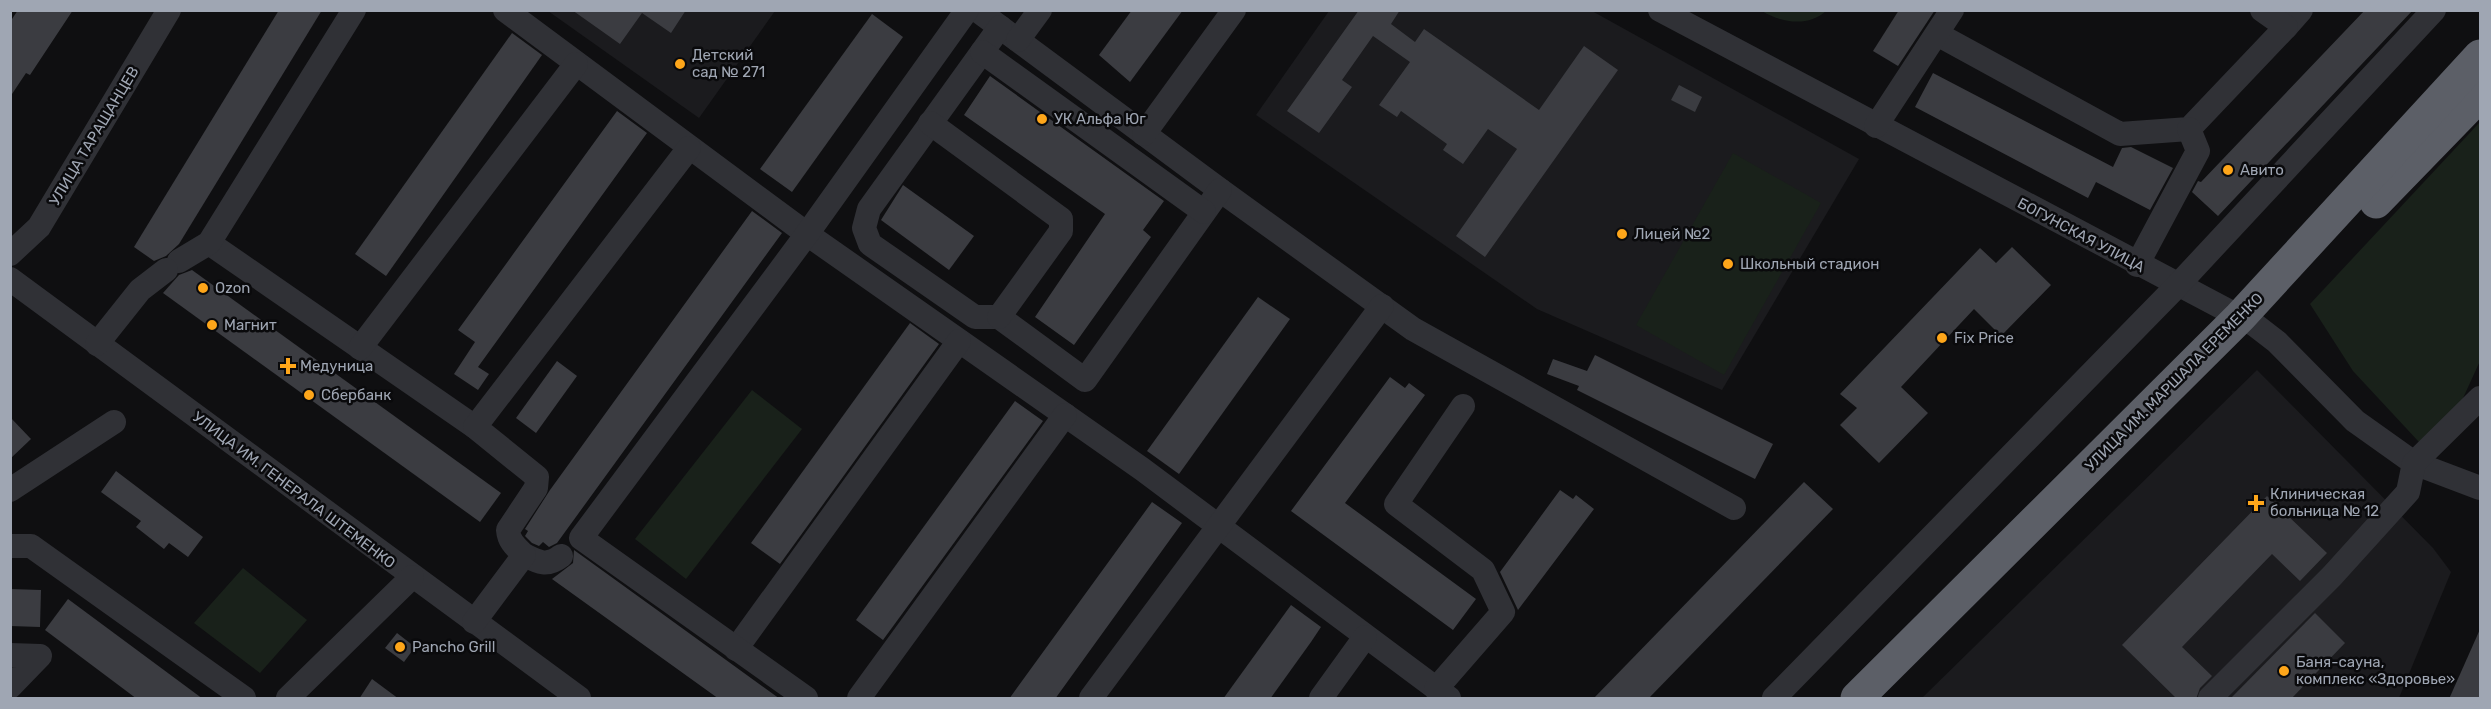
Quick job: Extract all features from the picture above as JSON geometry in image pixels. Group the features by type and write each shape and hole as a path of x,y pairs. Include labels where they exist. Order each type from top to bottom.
{"highway":[{"name":"УЛИЦА ИМ. МАРШАЛА ЕРЕМЕНКО","path":"1885,699 2248,321 2481,56"},
{"name":"УЛИЦА ИМ. МАРШАЛА ЕРЕМЕНКО","path":"1857,699 2481,94"}],"street":[{"name":"УЛИЦА ТАРАЩАНЦЕВ","path":"10,254 39,227 170,10"},
{"path":"97,344 140,290 173,265 209,243 354,10"},
{"path":"505,10 807,234 1065,415 1218,526 1442,694 1503,612 1483,570 1396,504 1463,406"},
{"path":"209,243 475,427 537,477 536,488 508,530 508,538 524,555 540,563 555,561 571,547 807,234 967,10"},
{"path":"977,10 1220,190 1413,328 1734,508"},
{"path":"1040,10 982,51 869,209 864,228 870,244 975,317 999,317 1086,380 1220,190"},
{"path":"1144,134 1234,10"},
{"name":"БОГУНСКАЯ УЛИЦА","path":"1660,10 2177,286 2248,321 2277,342 2355,421 2414,463 2481,488"},
{"path":"1876,126 1952,10"},
{"path":"1937,33 2120,134 2189,129 2293,19 2262,10"},
{"path":"1774,699 2177,286 2434,10"},
{"path":"982,51 1204,212"},
{"path":"360,348 576,64"},
{"path":"930,123 1061,219 1060,231 999,317"},
{"path":"2138,265 2198,151 2189,129"},
{"path":"475,427 689,148"},
{"name":"УЛИЦА ИМ. ГЕНЕРАЛА ШТЕМЕНКО","path":"10,279 579,699"},
{"path":"1091,699 1382,306"},
{"path":"736,649 959,341"},
{"path":"2210,699 2332,576 2408,492 2414,463 2481,398"},
{"path":"859,699 1065,415"},
{"path":"10,490 114,422"},
{"path":"10,546 31,546 244,699"},
{"path":"571,547 736,649 806,699"},
{"path":"474,622 524,555"},
{"path":"288,699 411,577"},
{"path":"1321,699 1365,636"},
{"path":"10,655 40,657 10,687"}],"shaded area":[{"name":"Детский сад № 271","path":"548,11 775,11 699,118"},
{"name":"Лицей №2","path":"1329,11 1592,11 1859,159 1722,390 1537,309 1256,115"},
{"path":"1762,11 1826,11 1812,19 1795,22"},
{"path":"2480,122 2480,361 2442,444 2419,442 2353,371 2310,304"},
{"name":"Школьный стадион","path":"1733,153 1821,203 1724,375 1636,325"},
{"name":"Клиническая больница № 12","path":"2257,370 2433,548 2451,572 2399,698 1922,698"},
{"path":"752,390 802,429 686,579 635,539"},
{"path":"243,568 307,620 260,673 194,623"}],"building":[{"path":"18,10 73,10 30,75 26,73 10,97 10,22"},
{"path":"279,10 322,10 179,244 166,256 154,261 134,247"},
{"path":"572,10 686,10 671,33 642,13 620,44"},
{"path":"1132,10 1183,10 1130,82 1099,55"},
{"path":"1359,10 1400,10 1391,24 1415,42 1424,29 1539,110 1584,46 1618,70 1485,257 1456,236 1517,149 1488,129 1463,164 1443,150 1447,144 1401,111 1397,117 1379,105 1410,62 1373,36 1342,80 1352,87 1319,133 1287,111"},
{"path":"1899,10 1935,10 1898,66 1873,51"},
{"path":"2365,10 2413,10 2218,216 2192,192 2198,181 2201,182"},
{"path":"872,14 903,37 792,192 760,169"},
{"path":"512,33 542,55 386,276 355,254"},
{"path":"1933,73 2113,167 2122,148 2131,147 2173,168 2150,210 2096,182 2088,198 1915,107"},
{"path":"990,76 1164,201 1143,230 1151,237 1074,345 1035,317 1105,214 964,115"},
{"path":"1679,85 1702,97 1695,112 1671,100"},
{"path":"617,111 647,133 478,367 489,374 478,390 454,374 475,342 458,330"},
{"path":"903,185 974,236 949,270 881,220"},
{"path":"752,211 782,233 557,543 549,547 543,542 539,546 532,543 525,536 528,531 525,529 550,490"},
{"path":"2012,247 2051,285 2001,336 1974,309 1901,387 1928,413 1879,463 1840,425 1857,408 1840,394 1980,248 1996,263"},
{"path":"192,270 501,493 480,522 163,293 179,275"},
{"path":"1258,297 1290,319 1179,474 1147,451"},
{"path":"910,323 939,344 780,564 751,543"},
{"path":"1595,355 1773,444 1755,479 1577,390 1579,386 1547,374 1553,359 1587,371"},
{"path":"557,361 577,376 536,433 516,418"},
{"path":"1390,377 1405,388 1409,383 1425,395 1345,503 1476,599 1453,630 1291,511"},
{"path":"1015,401 1043,421 883,640 856,620"},
{"path":"10,417 31,439 10,459"},
{"path":"116,471 203,537 188,557 169,543 164,549 136,527 141,521 101,492"},
{"path":"1804,482 1833,509 1648,699 1593,699"},
{"path":"1560,490 1573,499 1576,495 1594,509 1518,610 1500,572"},
{"name":"Клиническая больница № 12","path":"2267,496 2327,553 2300,581 2272,554 2182,647 2212,676 2200,688 2196,699 2177,699 2122,645"},
{"path":"1152,502 1182,523 1055,699 1009,699"},
{"path":"574,550 780,699 719,699 552,579 573,563"},
{"path":"10,589 41,590 40,627 10,626"},
{"path":"68,599 203,699 137,699 45,630"},
{"path":"1291,605 1321,627 1270,699 1223,699"},
{"name":"Баня-сауна, комплекс «Здоровье»","path":"2315,613 2345,643 2291,699 2230,699"},
{"path":"2481,627 2481,699 2449,699"},
{"name":"Pancho Grill","path":"397,633 415,647 404,662 385,648"},
{"path":"372,679 399,699 359,699"}],"place":[{"name":"Детский сад № 271","path":"680,64"},
{"name":"УК Альфа Юг","path":"1042,119"},
{"name":"Авито","path":"2228,170"},
{"name":"Лицей №2","path":"1622,234"},
{"name":"Школьный стадион","path":"1728,264"},
{"name":"Ozon","path":"203,288"},
{"name":"Магнит","path":"212,325"},
{"name":"Fix Price","path":"1942,338"},
{"name":"Медуница","path":"288,366"},
{"name":"Сбербанк","path":"309,395"},
{"name":"Клиническая больница № 12","path":"2256,503"},
{"name":"Pancho Grill","path":"400,647"},
{"name":"Баня-сауна, комплекс «Здоровье»","path":"2284,671"}]}
